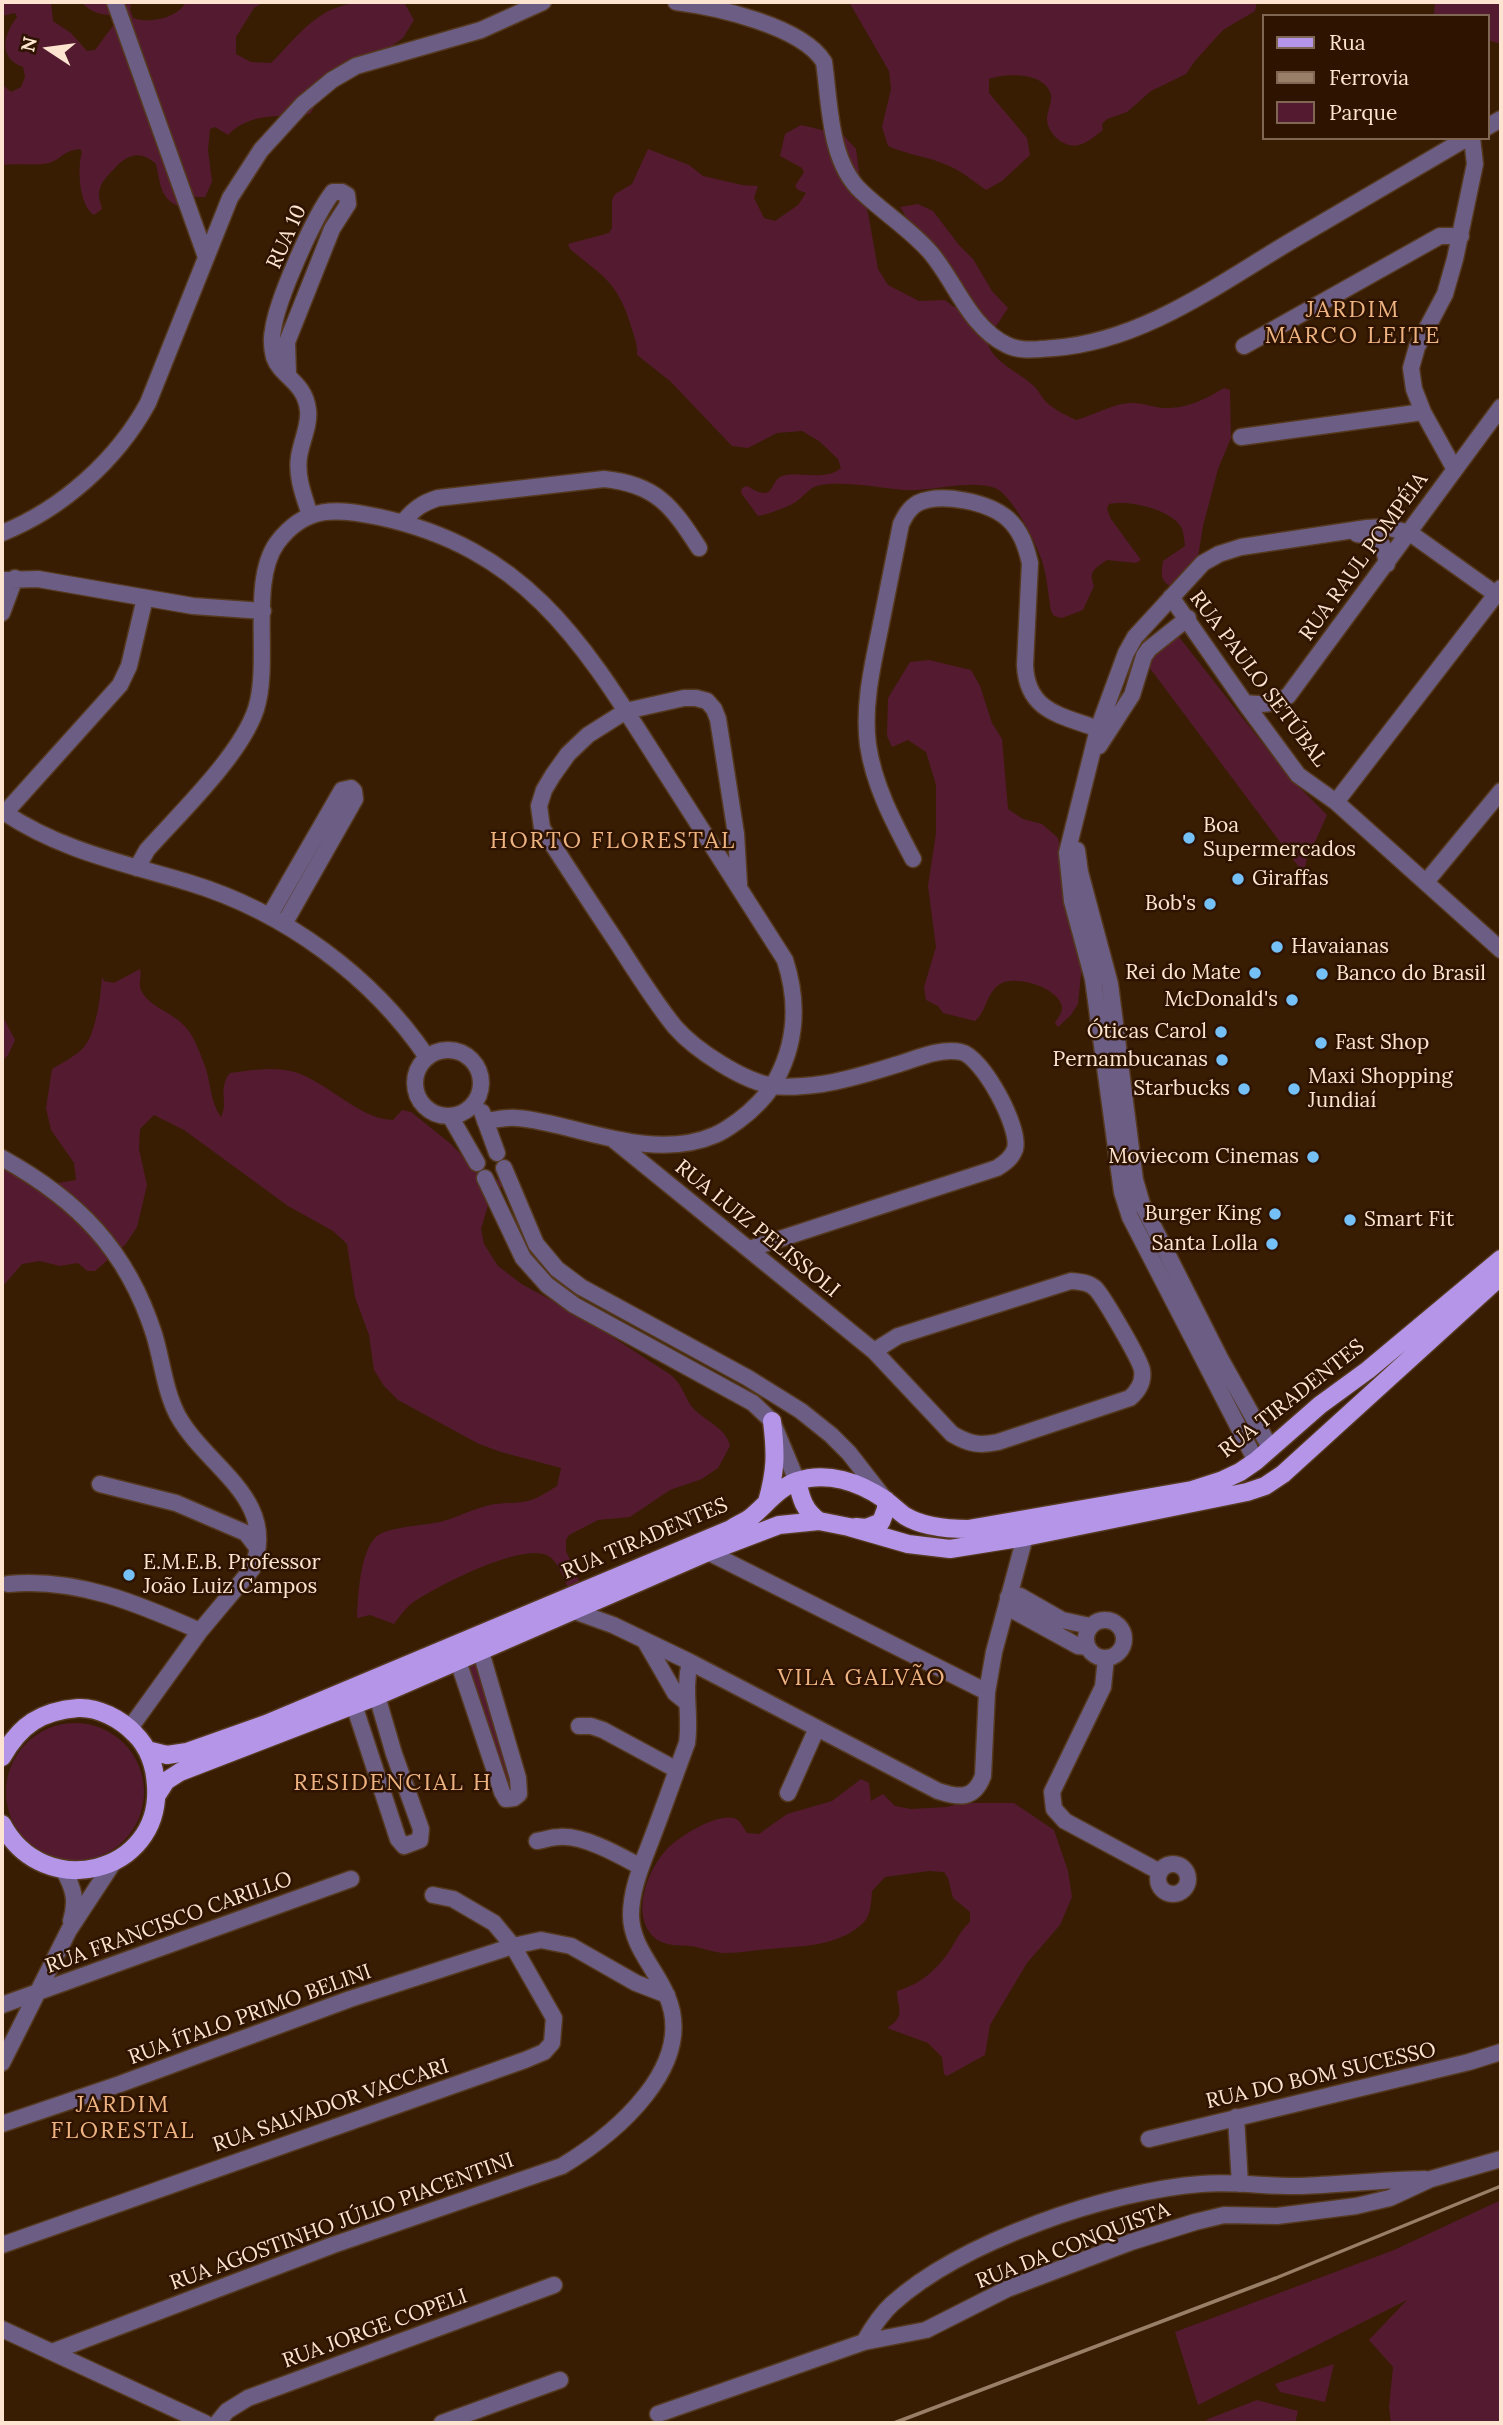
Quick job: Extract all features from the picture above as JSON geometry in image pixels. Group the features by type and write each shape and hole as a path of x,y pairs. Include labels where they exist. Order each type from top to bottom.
{"main road":[{"name":"RUA TIRADENTES","path":"147,1750 167,1755 187,1752 266,1724 731,1529 797,1482 822,1477 857,1483 906,1516 922,1523 936,1527 968,1529 1192,1490 1223,1480 1259,1464 1271,1449 1320,1405 1368,1370 1501,1259"},
{"name":"RUA TIRADENTES","path":"157,1795 166,1781 180,1772 377,1696 708,1552 779,1525 819,1521 932,1548 972,1546 1247,1492 1265,1486 1283,1474 1501,1276"},
{"path":"1312,1448 1298,1446 1295,1435 1313,1417 1320,1405"},
{"path":"767,1502 775,1474 772,1421"},
{"path":"1247,1492 1258,1479 1259,1464 1283,1474"},
{"path":"797,1482 804,1508 819,1521"},
{"path":"849,1527 866,1528 881,1522 887,1509 886,1500"},
{"path":"2,1757 12,1738 32,1721 56,1710 82,1708 108,1714 130,1728 147,1750 155,1772 157,1795 153,1816 144,1835 130,1851 113,1863 89,1870 64,1871 45,1866 8,1846 2,1824"}],"street":[{"path":"115,2 206,257"},
{"path":"2,533 26,523 75,489 110,456 136,424 148,403 230,198 256,157 303,104 332,80 356,66 481,30 543,2"},
{"path":"676,2 727,11 794,36 818,52 824,62 835,139 844,167 860,190 909,230 932,253 990,335 1009,346 1032,350 1100,341 1170,313 1466,140"},
{"path":"1454,468 1423,412 1414,389 1411,368 1417,347 1445,294 1461,236 1475,164 1469,140"},
{"name":"RUA 10","path":"333,192 342,192 347,195 348,204 331,229 279,340 280,305 315,222 333,192"},
{"path":"1244,346 1440,236 1461,236"},
{"path":"279,340 273,354 278,367 288,374 304,395 309,412 299,459 299,479 310,515"},
{"name":"RUA RAUL POMPÉIA","path":"1244,703 1264,705 1276,703 1288,696 1501,407"},
{"path":"1241,437 1423,412"},
{"path":"403,522 424,502 438,498 604,478 627,481 660,498 682,521 699,548"},
{"path":"913,859 889,812 875,776 868,746 866,716 869,682 901,524 906,513 916,504 933,499 964,500 989,508 1007,518 1020,533 1030,563 1026,681 1032,696 1042,707 1098,729"},
{"path":"136,868 147,850 230,755 246,731 256,708 261,678 267,567 275,547 288,530 310,515 346,510 403,522 487,557 554,613 626,711 785,960 793,984 795,1014 792,1041 785,1064 773,1086 746,1115 717,1135 689,1143 670,1144 613,1139 536,1120 515,1118 485,1121"},
{"path":"1259,1464 1130,1217 1119,1170 1093,979 1072,901 1067,853 1098,729 1126,653 1135,637 1203,563 1241,547 1385,527 1410,533 1499,592 1336,802"},
{"path":"1341,532 1376,537 1384,547 1387,564"},
{"path":"2,613 8,579 37,579 193,606 263,611"},
{"name":"RUA PAULO SETÚBAL","path":"1171,597 1244,703 1298,775 1336,802 1501,950"},
{"path":"145,598 129,666 120,685 4,812 63,845 88,855 192,884 277,920 372,991 405,1025 427,1057"},
{"path":"1092,756 1132,695 1144,656 1188,618"},
{"path":"1126,653 1136,661 1138,676"},
{"path":"739,887 736,834 718,719 714,709 706,701 684,698 626,711 588,735 568,754 544,790 539,806 542,828 676,1028 697,1048 718,1062 773,1086 820,1084 852,1079 937,1052 962,1052 971,1055 991,1081 1014,1128 1016,1140 1015,1151 997,1168 749,1249"},
{"path":"277,920 342,790 351,788 355,799"},
{"path":"1426,882 1501,791"},
{"path":"1076,823 1080,872 1110,984 1135,1180 1142,1204 1221,1360 1271,1449"},
{"path":"1083,942 1083,902 1087,897"},
{"path":"1104,1062 1107,1046 1118,1034"},
{"path":"441,1050 456,1050 469,1056 478,1068 482,1082 479,1097 472,1107 462,1113 450,1116 430,1111 418,1095 416,1074 420,1065 427,1057 441,1050"},
{"path":"479,1097 485,1121 536,1244 557,1269 580,1287 748,1378 801,1411 849,1453 886,1500"},
{"path":"450,1116 481,1170 523,1258 547,1285 574,1306 753,1403 772,1421 797,1482"},
{"name":"RUA LUIZ PELISSOLI","path":"613,1139 874,1351 952,1434 965,1442 981,1446 998,1442 1130,1398 1138,1391 1142,1381 1142,1370 1137,1356 1096,1290 1082,1282 1071,1281 898,1336 874,1351"},
{"path":"2,1158 36,1177 74,1208 99,1232 121,1260 141,1298 176,1412 188,1433 244,1495 253,1508 258,1530 252,1569 200,1631 130,1728"},
{"path":"1119,1170 1125,1186 1142,1204"},
{"path":"772,1421 787,1412 801,1411"},
{"path":"100,1485 176,1503 246,1533 256,1546"},
{"path":"574,1611 613,1625 690,1662 938,1791 955,1797 964,1796 979,1786 983,1776 987,1692 994,1652 1025,1537"},
{"path":"708,1552 987,1692"},
{"path":"8,1584 58,1584 98,1592 147,1608 200,1631"},
{"path":"608,1596 608,1613 613,1625"},
{"path":"1008,1597 1020,1597 1062,1620 1090,1626 1105,1619 1115,1622 1125,1635 1123,1646 1116,1655 1106,1658 1095,1655 1088,1647 1086,1636 1090,1626"},
{"path":"1008,1597 1016,1612 1078,1646 1088,1647"},
{"path":"645,1641 675,1693 686,1702"},
{"path":"458,1661 502,1792 506,1799 514,1798 519,1794 517,1778 481,1652"},
{"path":"1106,1658 1103,1687 1054,1785 1052,1804 1057,1814 1065,1821 1160,1872"},
{"name":"RUA AGOSTINHO JÚLIO PIACENTINI","path":"52,2352 333,2245 562,2166 591,2148 632,2108 659,2076 674,2035 675,2020 667,1995 640,1947 631,1917 632,1899 641,1867 687,1744 689,1727 686,1702 690,1662"},
{"path":"354,1705 398,1839 404,1846 414,1843 420,1840 421,1829 377,1696"},
{"path":"579,1726 603,1730 677,1770"},
{"path":"788,1793 817,1728"},
{"path":"537,1841 560,1836 581,1841 612,1851 641,1867"},
{"path":"2,2063 69,1930 113,1863"},
{"path":"64,1871 74,1893 75,1903 69,1930"},
{"name":"RUA FRANCISCO CARILLO","path":"2,2006 351,1879"},
{"path":"433,1895 453,1899 494,1923 513,1946"},
{"name":"RUA ÍTALO PRIMO BELINI","path":"2,2124 349,2000 513,1946 541,1940 571,1946 636,1983 667,1995"},
{"name":"RUA SALVADOR VACCARI","path":"2,2245 544,2052 552,2043 554,2018 513,1946"},
{"name":"RUA DO BOM SUCESSO","path":"1149,2138 1469,2062 1501,2052"},
{"path":"1236,2118 1240,2184"},
{"path":"864,2342 875,2323 892,2304 924,2279 962,2256 1055,2218 1126,2196 1202,2184 1303,2186 1431,2179 1501,2159"},
{"name":"RUA DA CONQUISTA","path":"658,2414 864,2342 926,2330 1007,2289 1132,2242 1195,2222 1224,2215 1277,2216 1356,2206 1390,2198 1431,2179"},
{"name":"RUA JORGE COPELI","path":"216,2423 227,2411 248,2398 554,2286"},
{"path":"2,2329 205,2423"},
{"path":"442,2423 560,2380"}],"green space":[{"path":"2,2 51,2 53,21 71,33 87,51 95,50 121,15 99,13 81,2 131,2 133,18 147,20 170,16 186,2 264,2 254,8 236,37 236,54 251,62 271,63 314,20 338,7 353,3 401,3 405,4 414,20 403,38 321,96 310,114 256,119 237,127 228,135 215,127 210,129 208,150 212,182 205,197 190,197 179,206 173,203 164,195 156,164 139,155 129,157 119,164 105,179 99,194 102,209 94,215 82,195 80,149 69,151 49,163 2,165 2,84 11,92 21,87 25,77 23,67 10,59 5,47 8,33 17,17 15,13 2,16"},
{"path":"849,2 1257,2 1255,11 1223,30 1186,74 1151,91 1127,112 1107,119 1102,124 1103,130 1079,145 1062,142 1052,134 1047,123 1051,95 1041,82 1015,75 989,79 989,93 1027,138 1030,155 1002,181 986,190 948,165 888,146 882,127 891,89 889,71"},
{"path":"1435,2 1501,2 1501,44 1489,41 1489,14 1434,14"},
{"path":"801,125 843,135 856,149 862,194 878,269 888,285 919,301 945,300 954,307 958,306 940,261 938,247 910,223 900,207 918,204 933,211 973,259 992,291 1008,308 987,340 990,348 1000,361 1034,386 1057,411 1076,420 1129,403 1162,408 1182,407 1224,388 1230,390 1231,438 1218,469 1198,557 1191,571 1173,587 1162,577 1163,561 1185,546 1182,529 1173,518 1136,504 1109,504 1107,509 1111,519 1141,560 1136,563 1107,560 1092,573 1094,586 1083,610 1062,618 1054,616 1051,611 1043,564 1028,530 1009,500 995,488 962,485 904,490 844,484 822,485 812,488 790,505 758,516 741,493 742,488 747,486 764,493 771,489 776,480 786,475 829,474 841,468 838,459 819,441 802,431 777,433 748,448 732,446 670,381 637,355 635,339 620,297 607,280 570,249 568,244 609,233 612,228 612,200 615,194 632,184 648,149 689,165 703,176 758,186 754,198 764,218 775,221 798,205 806,193 795,186 804,172 802,168 780,156 785,134"},
{"path":"1172,628 1289,777 1327,815 1306,862 1304,874 1143,659"},
{"path":"929,660 971,670 980,686 992,723 1002,739 1008,809 1023,819 1042,824 1058,838 1082,964 1078,1004 1058,1027 1055,1023 1062,1010 1060,1001 1046,989 1026,982 1007,981 1000,984 992,992 975,1021 943,1013 938,1006 926,1000 924,987 936,947 928,886 936,833 936,785 926,752 908,740 892,747 887,736 888,698 910,662"},
{"path":"140,969 140,987 145,997 180,1022 192,1036 205,1066 213,1099 221,1117 224,1085 230,1073 263,1069 287,1070 307,1077 369,1114 393,1120 402,1110 411,1112 451,1144 480,1174 504,1180 504,1184 489,1202 481,1229 484,1244 498,1266 523,1285 574,1312 671,1375 692,1407 728,1439 730,1446 718,1468 702,1479 670,1490 630,1517 598,1520 569,1535 566,1551 581,1585 569,1590 559,1568 550,1557 538,1553 522,1554 480,1568 439,1587 411,1604 394,1624 370,1615 357,1618 363,1562 377,1536 398,1528 440,1522 491,1505 532,1500 557,1486 561,1468 479,1444 398,1400 384,1386 374,1370 369,1335 355,1297 347,1244 333,1231 288,1206 184,1130 154,1115 140,1129 139,1149 147,1185 137,1227 125,1245 95,1271 87,1271 78,1263 60,1266 40,1261 22,1264 2,1287 2,1167 11,1167 58,1183 76,1180 74,1163 51,1130 46,1108 52,1069 77,1053 88,1041 97,1014 102,977 104,981 114,983"},
{"path":"2,1015 15,1040 2,1061"},
{"path":"473,1664 479,1668 515,1790 506,1792 468,1667"},
{"path":"75,1723 101,1729 123,1744 138,1766 144,1792 138,1818 123,1840 101,1855 75,1861 49,1855 27,1840 12,1818 6,1792 12,1766 27,1744 49,1729"},
{"path":"861,1779 869,1783 871,1801 883,1794 895,1806 911,1809 964,1803 1014,1803 1054,1830 1068,1871 1072,1897 1060,1925 1027,1963 990,2025 985,2055 947,2076 944,2074 942,2057 928,2043 887,2028 899,2016 897,1991 913,1985 934,1970 970,1922 970,1912 953,1898 944,1872 929,1871 885,1877 872,1891 870,1910 864,1922 840,1938 817,1944 721,1953 663,1943 650,1933 645,1923 643,1901 649,1878 660,1857 680,1838 722,1818 738,1820 747,1833 759,1834 787,1814 832,1801"},
{"path":"1501,2200 1501,2423 1391,2423 1389,2407 1393,2367 1369,2340 1407,2300 1198,2405 1175,2332 1394,2250"},
{"path":"1334,2364 1325,2402 1280,2392 1275,2384"},
{"path":"1257,2400 1298,2411 1295,2423 1204,2423 1208,2419"}],"railway":[{"path":"894,2423 1276,2278 1501,2186"}],"place":[{"name":"Boa Supermercados","path":"1189,838"},
{"name":"Giraffas","path":"1238,879"},
{"name":"Bob's","path":"1210,904"},
{"name":"Havaianas","path":"1277,947"},
{"name":"Rei do Mate","path":"1255,973"},
{"name":"Banco do Brasil","path":"1322,974"},
{"name":"McDonald's","path":"1292,1000"},
{"name":"Óticas Carol","path":"1221,1032"},
{"name":"Fast Shop","path":"1321,1043"},
{"name":"Pernambucanas","path":"1222,1060"},
{"name":"Starbucks","path":"1244,1089"},
{"name":"Maxi Shopping Jundiaí","path":"1294,1089"},
{"name":"Moviecom Cinemas","path":"1313,1157"},
{"name":"Burger King","path":"1275,1214"},
{"name":"Smart Fit","path":"1350,1220"},
{"name":"Santa Lolla","path":"1272,1244"},
{"name":"E.M.E.B. Professor João Luiz Campos","path":"129,1575"}],"district":[{"name":"JARDIM MARCO LEITE","path":"1353,323"},
{"name":"HORTO FLORESTAL","path":"613,841"},
{"name":"VILA GALVÃO","path":"862,1678"},
{"name":"RESIDENCIAL H","path":"393,1783"},
{"name":"JARDIM FLORESTAL","path":"123,2118"}]}
